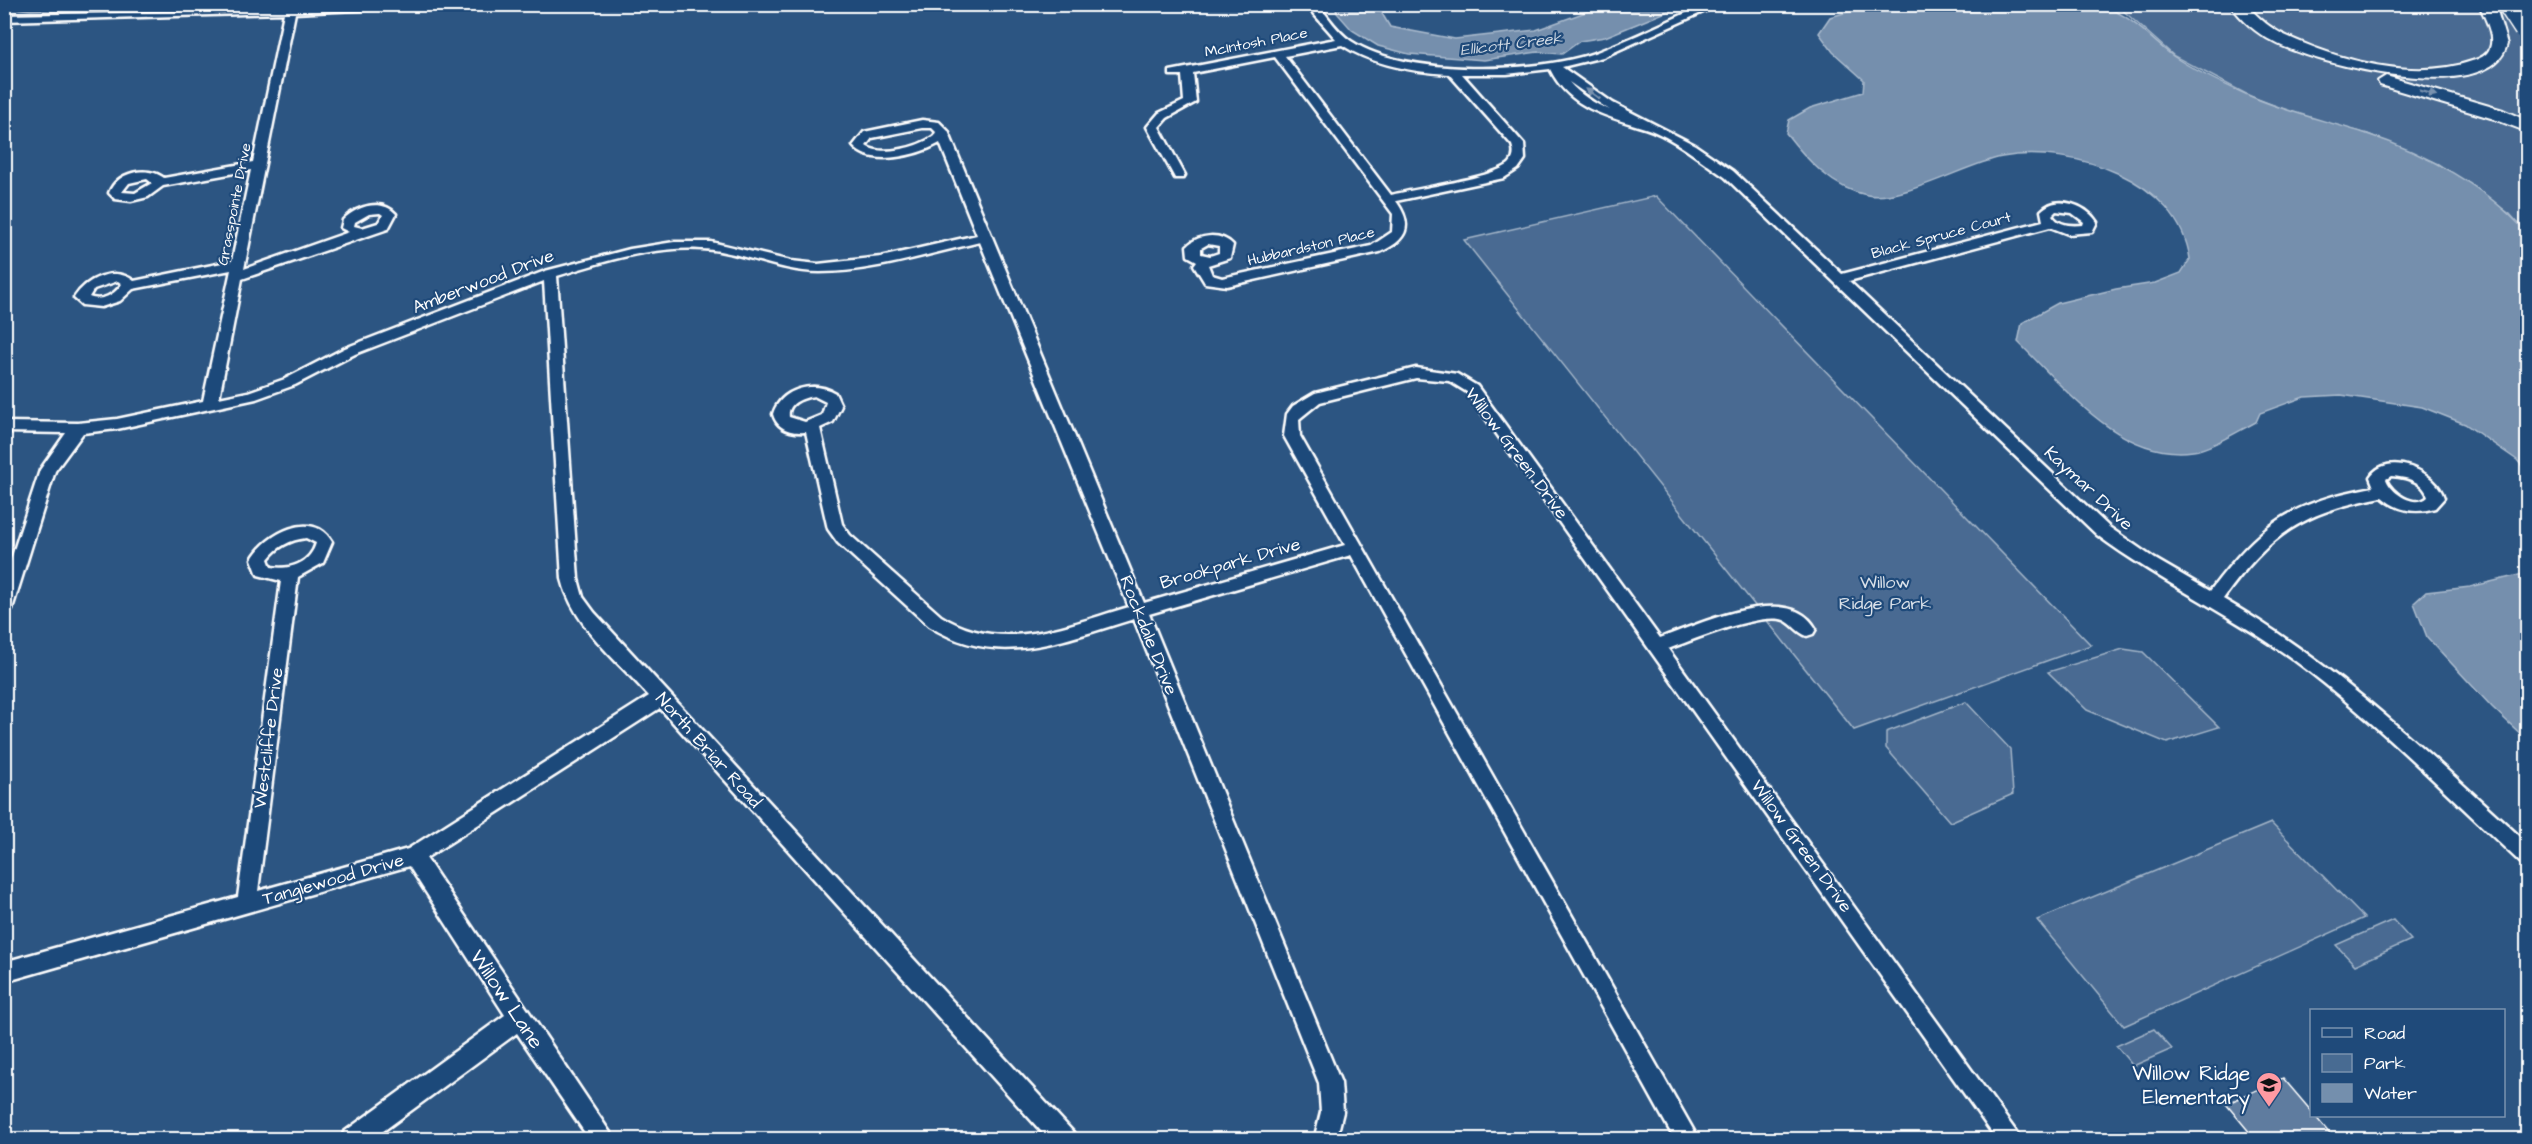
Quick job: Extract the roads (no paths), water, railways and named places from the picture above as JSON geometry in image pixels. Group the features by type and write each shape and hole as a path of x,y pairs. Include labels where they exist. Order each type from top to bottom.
{"highway":[{"path":"2223,4 2244,25 2288,49 2336,67 2497,114 2528,127"},
{"path":"2237,4 2255,23 2267,31 2321,55 2366,67 2428,74 2451,73 2476,67 2494,56 2499,44 2488,9"},
{"path":"2506,4 2525,33"}],"street":[{"path":"4,18 417,4"},
{"path":"1310,4 1344,40 1384,59 1452,70 1506,70 1554,66 1599,55 1716,4"},
{"name":"Grasspointe Drive","path":"210,404 290,10"},
{"name":"McIntosh Place","path":"1179,175 1153,127 1154,122 1190,102 1181,72 1344,40"},
{"name":"Hubbardston Place","path":"1204,260 1201,265 1208,279 1219,283 1375,249 1394,238 1402,224 1399,214 1277,53"},
{"name":"Kaymar Drive","path":"1554,66 1593,95 1643,125 1690,148 1729,174 2103,531 2146,563 2213,600 2296,653 2337,684 2528,857"},
{"path":"1388,199 1500,175 1520,159 1522,152 1518,144 1452,70"},
{"path":"916,125 935,126 942,134 932,144 879,155 865,153 859,146 868,135 916,125"},
{"name":"Rockdale Drive","path":"942,134 1139,610 1330,1083 1332,1120 1324,1140"},
{"path":"158,183 258,165"},
{"name":"Black Spruce Court","path":"1839,279 2051,223"},
{"path":"129,286 238,270 362,232"},
{"name":"Amberwood Drive","path":"4,427 78,428 117,424 272,389 350,351 550,274 574,266 658,249 698,244 798,266 835,267 984,237"},
{"name":"North Briar Road","path":"550,274 571,589 588,617 660,698 1065,1140"},
{"name":"Willow Green Drive","path":"1688,1140 1292,436 1292,418 1298,410 1315,398 1411,373 1428,372 1452,377 1472,389 1658,645 2011,1140"},
{"name":"Brookpark Drive","path":"812,426 834,525 844,539 950,632 985,644 1027,642 1354,548"},
{"path":"4,609 48,470 78,428"},
{"path":"2213,600 2254,548 2292,519 2341,499 2385,492"},
{"name":"Westcliffe Drive","path":"247,903 290,574"},
{"path":"1658,645 1759,613 1781,613 1799,620 1807,629"},
{"name":"Tanglewood Drive","path":"4,972 413,856 660,698"},
{"name":"Willow Lane","path":"413,856 519,1018 604,1140"},
{"path":"352,1140 519,1018"}],"water":[{"path":"5,4 187,5 31,10 5,7"},
{"path":"2094,4 2106,7 2127,18 2173,56 2231,87 2264,102 2389,142 2454,173 2493,201 2527,233 2527,472 2517,460 2465,424 2422,407 2341,395 2304,397 2260,413 2256,422 2200,450 2166,451 2141,445 2096,418 2018,342 2022,323 2058,303 2116,289 2155,283 2181,273 2190,259 2182,231 2166,208 2144,188 2090,163 2060,157 2030,155 2002,157 1987,161 1898,193 1882,196 1867,195 1843,186 1821,172 1786,133 1789,120 1810,108 1863,92 1864,80 1833,52 1819,33 1830,17 1865,7"},
{"name":"Ellicott Creek","path":"1335,5 1377,5 1390,27 1455,39 1536,30 1605,5 1683,5 1605,37 1580,41 1562,54 1538,52 1484,60 1409,54 1378,46 1352,30 1337,13"},
{"path":"2528,573 2527,740 2492,707 2427,637 2414,603 2426,592 2470,587"}],"place":[{"name":"Willow Ridge Elementary","path":"2269,1108"}],"park label":[{"name":"Willow Ridge Park","path":"1885,592"}]}
